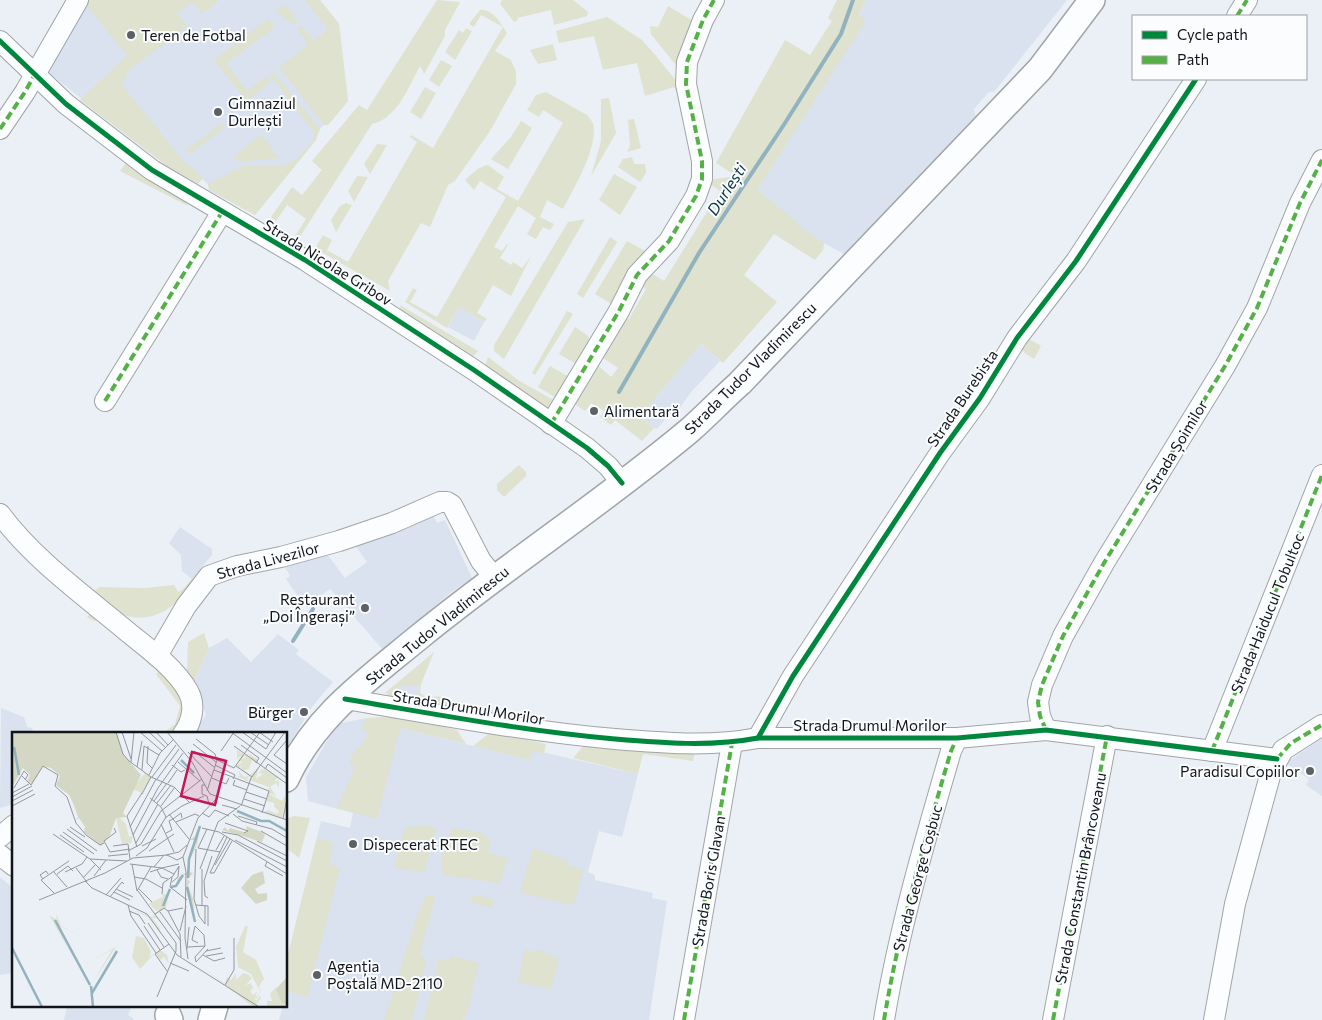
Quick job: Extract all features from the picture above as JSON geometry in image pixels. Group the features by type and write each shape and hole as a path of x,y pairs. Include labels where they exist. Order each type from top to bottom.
{"main road":[{"name":"Strada Tudor Vladimirescu","path":"288,775 305,744 321,723 345,699 494,577 622,484 691,429 740,383 1040,69 1092,0"}],"street":[{"path":"0,129 21,99 78,0"},
{"path":"551,424 620,311 637,275 669,241 696,196 702,179 702,160 686,84 687,62 703,20 714,0"},
{"path":"1238,15 1247,0"},
{"name":"Strada Nicolae Gribov","path":"0,41 66,104 152,170 305,260 474,370 608,466 622,484"},
{"name":"Strada Burebista","path":"758,738 793,676 940,453 980,398 1017,338 1076,261 1195,80"},
{"name":"Strada Șoimilor","path":"1046,730 1040,716 1038,702 1042,685 1063,636 1104,563 1225,366 1257,308 1300,203 1322,160"},
{"path":"105,401 222,212"},
{"name":"Strada Haiducul Tobultoc","path":"1212,751 1322,475"},
{"name":"Strada Livezilor","path":"157,656 186,606 203,583 214,573 339,541 392,523 440,502 447,502 452,505 481,561 494,577"},
{"path":"0,514 47,564 157,656 188,692 192,702 191,718 184,732"},
{"name":"Strada Drumul Morilor","path":"345,699 564,735 645,741 732,743 758,738 957,738 1046,730 1107,736 1277,759"},
{"path":"1214,1020 1235,904 1264,794 1277,759 1291,743 1322,725"},
{"name":"Strada Constantin Brâncoveanu","path":"1053,1020 1107,736"},
{"name":"Strada George Coșbuc","path":"884,1020 891,976 908,905 951,751 957,738"},
{"name":"Strada Boris Glavan","path":"684,1020 732,743"},
{"path":"0,837 12,827"},
{"path":"0,855 12,864"}],"shaded area":[{"name":"Gimnaziul Durlești","path":"87,0 320,0 339,24 348,101 328,125 325,124 317,132 316,140 255,215 209,190 208,184 202,179 198,184 167,166 49,73 50,63"},
{"path":"866,0 1067,0 994,92 989,92 974,109 976,118 844,254 820,241 794,223 757,190 865,21 859,16"},
{"path":"459,307 484,322 474,341 448,327"},
{"path":"701,344 720,361 691,392 679,409 668,416 657,429 654,428 639,417"},
{"path":"432,513 437,523 445,520 472,578 450,593 418,620 420,624 384,651 330,589 305,606 286,579 290,576 285,567 327,554 345,578 367,562 355,545"},
{"path":"180,527 212,549 212,555 192,579 182,571 181,555 169,543"},
{"path":"278,634 299,650 296,654 333,682 311,708 288,747 288,732 193,732 206,715 194,681 209,648 227,638 251,662"},
{"path":"398,685 419,685 417,703 396,699"},
{"path":"1,708 24,717 27,727 32,728 35,732 12,732 12,805 0,808"},
{"path":"366,718 363,727 400,728 530,760 533,750 638,774 622,837 599,831 588,872 595,875 595,880 653,893 652,898 667,901 649,1020 279,1020 282,1008 288,1008 288,955 321,821 350,828 353,813 308,801 306,777 337,724"},
{"name":"Paradisul Copiilor","path":"1322,738 1322,796 1306,785 1309,779 1286,763"},
{"path":"0,877 12,887 12,973 0,975"},
{"path":"67,1008 131,1008 128,1015 133,1018 133,1020 64,1020"}],"green space":[{"path":"87,0 220,0 202,14 192,2 177,14 188,26 129,70 122,85 185,163 196,170 202,179 198,184 167,166 80,100 127,55 85,4"},
{"path":"305,0 320,0 339,24 348,101 328,125 324,125 279,67 308,45 297,28 301,25 313,41 328,30"},
{"path":"437,0 460,2 445,30 445,36 424,74 420,66 395,109 381,121 372,124 299,238 295,236 306,219 287,205 276,221 271,217 292,187 302,195 322,170 312,161 359,105 367,110"},
{"path":"502,0 573,0 588,12 587,16 554,25 551,10 517,18 518,20 514,22 500,4"},
{"path":"837,0 866,0 859,15 866,21 757,190 796,221 795,223 824,243 823,250 815,260 774,234 744,275 777,302 723,363 701,344 639,417 654,428 642,441 615,420 611,425 600,417 604,411 591,403 585,411 573,403 594,362 611,377 618,368 600,356 624,317 629,319 646,289 642,286 644,275 654,275 664,281 720,191 710,184 714,179 736,176 716,163 785,40 810,55 832,21 828,18"},
{"path":"285,5 298,21 293,24 276,11"},
{"path":"668,6 693,21 679,69 651,34 650,26 658,27"},
{"path":"480,10 485,10 493,14 503,27 481,15 474,27 469,24"},
{"path":"607,17 642,40 677,82 681,101 674,87 645,96 637,63 603,70 594,36 559,43 556,31"},
{"path":"267,19 271,24 273,22 273,29 226,63 247,91 267,76 271,82 246,101 214,60"},
{"path":"503,27 507,33 495,51 511,60 516,72 516,84 490,131 455,181 448,185 430,227 421,223 388,281 390,291 316,249 316,247 323,235 332,240 327,250 348,262 417,142 410,137 411,135 433,148"},
{"path":"466,28 472,31 455,60 445,52 459,30 463,33"},
{"path":"553,44 557,60 538,64 530,50"},
{"path":"441,60 452,66 439,87 429,80"},
{"path":"273,72 320,129 316,140 255,215 209,190 208,184 244,166 283,166 297,159 312,141 315,134 269,74"},
{"path":"425,87 436,93 421,119 410,112"},
{"path":"546,92 587,115 593,123 594,132 589,155 579,179 563,209 547,200 540,217 554,224 550,230 543,227 536,239 527,234 536,218 518,206 494,247 502,251 507,244 500,258 511,265 513,262 522,268 531,256 511,296 493,285 477,313 487,319 484,322 459,307 447,328 405,302 413,288 417,290 410,302 437,317 506,197 480,181 474,190 465,180 470,175 488,165 504,177 497,189 518,201 563,123 543,110 539,117 527,110 536,95"},
{"path":"609,98 616,133 591,176 601,141 601,99"},
{"path":"634,119 641,148 627,152 630,146 628,120"},
{"path":"521,121 532,128 508,169 491,159 511,137"},
{"path":"222,123 225,127 190,154 186,150"},
{"path":"261,134 279,158 239,162 234,157"},
{"path":"377,144 387,145 370,174 364,164"},
{"path":"632,157 634,164 645,164 646,173 640,182 618,167 623,159"},
{"path":"127,162 182,197 188,206 120,171"},
{"path":"614,174 637,187 620,215 599,200"},
{"path":"357,176 368,177 354,202 348,191"},
{"path":"346,203 352,205 336,232 331,220 340,206"},
{"path":"585,219 504,359 494,351 494,345 568,222"},
{"path":"610,237 617,242 583,298 577,294"},
{"path":"627,241 645,251 613,305 595,294"},
{"path":"400,305 478,351 472,358 402,316"},
{"path":"567,311 573,314 535,375 532,373"},
{"path":"575,327 588,336 591,343 578,365 559,354"},
{"path":"1026,337 1041,346 1034,359 1019,349"},
{"path":"488,357 518,380 557,402 549,411 485,365"},
{"path":"550,366 571,378 558,399 538,387"},
{"path":"519,465 526,472 526,476 504,497 497,490 497,484"},
{"path":"203,566 207,569 181,599 160,613 148,617 135,617 117,613 93,593 99,587 144,588 174,585 178,592 183,589"},
{"path":"94,609 172,683 184,700 180,720 174,732 165,732 175,724 180,706 156,674 158,672 97,620 94,621 87,617"},
{"path":"204,633 209,648 194,681 187,673 188,642"},
{"path":"434,652 421,684 420,693 428,698 440,696 451,699 457,704 454,710 417,703 419,685 399,686 396,699 385,693"},
{"path":"465,705 512,713 513,719 466,711"},
{"path":"366,718 408,718 457,730 466,744 400,728 377,819 337,808 355,767 349,763 357,747 360,748 368,733 361,729"},
{"path":"491,732 546,744 544,754 533,751 530,760 473,746"},
{"path":"586,743 695,749 693,761 643,754 638,774 573,758"},
{"path":"294,816 310,818 299,858 288,850 288,818"},
{"path":"424,825 436,828 424,873 394,867 405,826"},
{"path":"452,828 479,832 491,840 488,853 508,858 500,883 443,875 441,870 442,858"},
{"path":"317,838 331,842 333,845 329,864 340,868 307,998 288,991 288,955"},
{"path":"533,848 568,861 567,865 583,870 575,901 572,905 520,892"},
{"path":"431,895 435,898 419,956 427,959 412,1020 384,1020 419,910 426,896"},
{"path":"475,895 493,899 493,905 490,907 473,903 470,898"},
{"path":"525,949 534,952 539,950 559,959 551,989 518,982"},
{"path":"451,956 479,963 466,1016 462,1020 424,1020 439,959 449,961"}],"waterway":[{"name":"Durlești","path":"619,392 699,253 841,34 853,0"},
{"name":"Durlești","path":"293,641 313,609"}],"marked path":[{"path":"551,424 619,311 637,275 669,241 696,196 702,179 702,161 686,84 687,62 703,20 714,0"},
{"path":"1238,15 1247,0"},
{"path":"0,129 35,74"},
{"path":"1046,730 1040,716 1038,702 1042,685 1063,636 1104,563 1225,366 1257,308 1300,203 1322,160"},
{"path":"105,401 222,212"},
{"path":"1212,751 1322,475"},
{"path":"1277,759 1291,743 1322,725"},
{"path":"1053,1020 1107,736"},
{"path":"884,1020 897,952 913,885 951,751 957,738"},
{"path":"684,1020 732,743"}],"cycle path":[{"path":"0,41 66,104 152,170 305,260 474,370 587,448 608,466 622,483"},
{"path":"758,738 793,676 940,453 980,398 1017,338 1076,261 1195,80"},
{"path":"345,699 513,727 581,736 651,742 723,743 758,738 957,738 1046,730 1277,759"}],"place":[{"name":"Teren de Fotbal","path":"131,35"},
{"name":"Gimnaziul Durlești","path":"218,112"},
{"name":"Alimentară","path":"594,411"},
{"name":"Restaurant „Doi Îngerași”","path":"365,608"},
{"name":"Bürger","path":"304,712"},
{"name":"Paradisul Copiilor","path":"1310,771"},
{"name":"Dispecerat RTEC","path":"353,844"},
{"name":"Agenția Poștală MD-2110","path":"317,975"}]}
